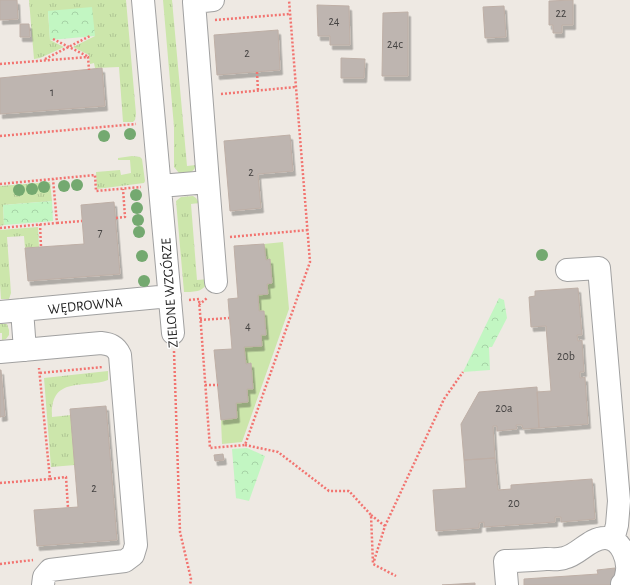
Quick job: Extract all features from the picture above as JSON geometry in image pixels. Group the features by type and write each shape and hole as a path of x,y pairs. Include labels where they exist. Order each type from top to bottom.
{"street":[{"name":"ZIELONE WZGÓRZE","path":"143,0 152,186 179,298 173,333"},
{"path":"213,10 194,2 208,182 213,289"},
{"path":"152,186 208,182"},
{"path":"567,270 599,268 619,501 617,525 613,540"},
{"name":"WĘDROWNA","path":"0,312 179,298"},
{"path":"22,310 31,350"},
{"path":"0,352 101,343 114,346 120,355 136,545 133,555 125,561 50,570 44,577 44,585"},
{"path":"507,585 505,561 564,558 595,540 605,538 613,540 620,547 626,558 626,578 622,584"}],"path":[{"path":"245,445 310,262 289,0"},
{"path":"213,10 290,14"},
{"path":"43,61 90,36"},
{"path":"53,39 88,57"},
{"path":"0,64 88,57"},
{"path":"88,57 88,70"},
{"path":"257,72 258,90"},
{"path":"217,94 296,87"},
{"path":"0,136 138,124"},
{"path":"0,184 95,175 96,191 152,186"},
{"path":"53,179 57,223"},
{"path":"116,218 125,217 122,189"},
{"path":"0,228 82,220"},
{"path":"40,224 41,247"},
{"path":"224,238 308,230"},
{"path":"199,304 213,289"},
{"path":"179,298 199,299 210,448 245,445 278,452 329,491 349,491 385,526"},
{"path":"200,320 229,318"},
{"name":"ZIELONE WZGÓRZE","path":"173,333 180,532 191,579 190,585"},
{"path":"31,350 40,373 50,479"},
{"path":"40,373 110,366"},
{"path":"373,564 385,526 444,399 463,372"},
{"path":"205,386 218,385"},
{"path":"0,483 66,477 68,508"},
{"path":"372,515 373,564"},
{"path":"0,564 37,560"},
{"path":"373,564 396,576"}],"green space":[{"path":"29,0 126,0 136,114 133,122 123,122 119,67 95,68 94,63 90,64 89,55 73,47 95,36 48,11 50,40 64,47 40,58 34,59"},
{"path":"163,0 172,0 187,166 196,165 192,172 184,174 179,173 174,167 174,127"},
{"path":"92,7 95,36 50,40 48,11"},
{"path":"132,156 140,157 142,159 144,183 97,189 96,172 120,170 121,175 131,173 130,160 118,160 118,158"},
{"path":"50,182 52,201 3,205 4,225 0,226 0,186"},
{"path":"193,196 199,203 191,204 197,280 209,279 205,287 202,289 184,292 176,201 181,197"},
{"path":"52,201 53,221 4,225 3,205"},
{"path":"38,227 39,247 25,248 24,236 7,237 11,293 9,299 1,299 0,230"},
{"path":"283,242 289,309 242,442 222,444 221,420 237,418 236,403 248,402 247,389 253,389 251,363 246,364 244,347 261,335 266,335 264,311 259,311 258,295 268,294 267,284 272,283 270,260 266,260 264,244"},
{"path":"499,298 504,300 507,318 492,347 489,347 490,370 463,372"},
{"path":"0,324 7,324 9,335 6,339 2,340"},
{"path":"108,371 108,380 70,386 63,389 57,395 53,404 52,417 71,415 75,465 51,467 44,378"},
{"path":"247,448 265,456 249,501 236,498 232,449"}],"building":[{"path":"0,0 17,0 18,19 0,20"},
{"path":"573,0 573,25 562,25 562,33 553,33 553,25 549,25 549,1"},
{"path":"317,5 349,6 350,45 330,45 330,36 318,36"},
{"path":"504,6 506,37 485,38 483,7"},
{"path":"408,12 408,76 382,76 383,13"},
{"path":"20,24 29,24 30,37 20,37"},
{"path":"278,30 280,70 217,75 214,35"},
{"path":"341,58 365,59 364,78 341,78"},
{"path":"102,68 105,106 0,114 0,78"},
{"path":"290,135 293,171 258,174 261,208 230,211 224,141"},
{"path":"114,202 120,274 28,281 25,248 84,244 81,205"},
{"path":"264,244 266,260 270,259 272,283 267,284 268,294 258,295 259,311 264,311 266,335 261,335 262,346 244,347 246,364 251,363 253,389 247,389 248,402 236,403 237,418 221,420 214,350 232,349 228,299 238,298 234,246"},
{"path":"578,288 582,335 577,335 578,341 582,340 584,372 580,372 580,378 585,377 588,424 539,428 537,392 551,391 546,326 531,327 529,297 535,296 535,291"},
{"path":"0,370 5,416 0,417"},
{"path":"537,387 539,428 523,429 522,425 516,425 517,429 497,431 497,426 493,426 495,458 464,460 461,424 479,392"},
{"path":"106,406 117,540 37,546 34,510 78,507 70,409"},
{"path":"223,454 224,460 215,461 214,455"},
{"path":"495,458 498,490 511,489 511,485 592,479 595,519 561,522 561,517 555,517 555,522 484,527 484,522 479,523 479,528 436,531 433,490 466,488 464,460"},
{"path":"615,568 616,585 524,585 524,579 598,574 597,570"},
{"path":"475,583 475,585 442,585"}]}
